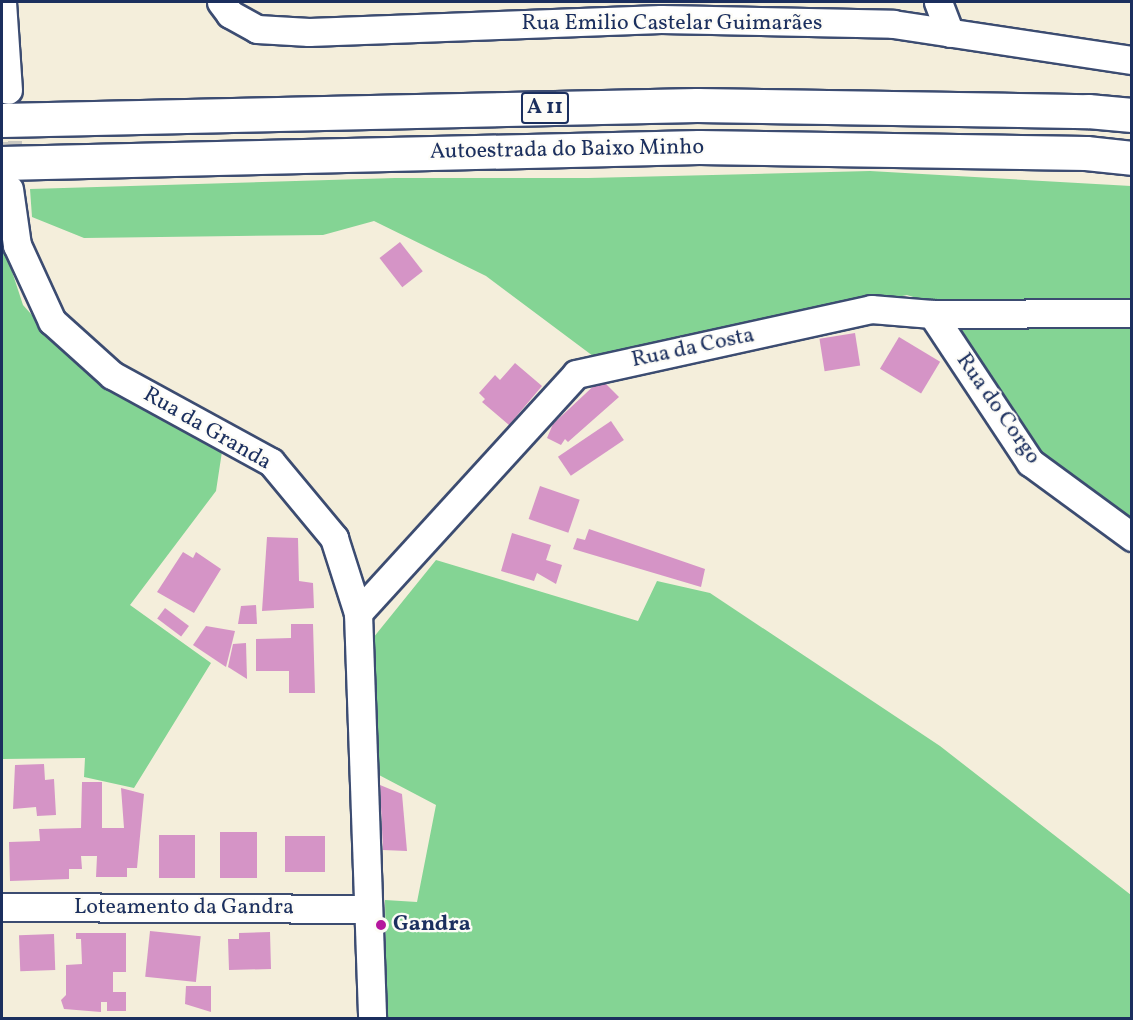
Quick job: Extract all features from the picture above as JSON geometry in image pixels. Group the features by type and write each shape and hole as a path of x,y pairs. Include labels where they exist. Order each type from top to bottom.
{"highway":[{"name":"Autoestrada do Baixo Minho","path":"5,105 696,105 1088,111 1131,115"},
{"name":"Autoestrada do Baixo Minho","path":"5,176 699,147 1086,153 1131,158"}],"street":[{"path":"2,2 5,105"},
{"name":"Rua Emilio Castelar Guimarães","path":"220,2 230,14 257,29 309,32 661,19 893,24 1131,60"},
{"path":"938,2 950,33"},
{"name":"Rua da Granda","path":"5,176 17,245 52,321 112,375 271,462 333,538 358,614 372,1018"},
{"name":"Rua da Costa","path":"358,614 576,374 871,309 932,314 1131,313"},
{"name":"Rua do Corgo","path":"932,314 1030,462 1131,537"},
{"name":"Loteamento da Gandra","path":"2,907 367,909"}],"green space":[{"path":"870,171 1131,186 1131,523 1040,459 938,305 907,295 597,359 486,276 374,221 323,235 84,238 32,217 30,189 395,178 588,178"},
{"path":"2,241 23,305 72,360 148,407 223,445 216,491 130,605 211,663 134,788 84,777 85,758 2,759"},
{"path":"436,560 638,621 657,581 710,593 940,746 1131,895 1131,1018 387,1018 385,900 417,902 436,805 379,775 369,643"}],"building":[{"path":"400,242 423,271 402,287 380,258"},
{"path":"855,333 860,366 825,371 819,339"},
{"path":"899,337 940,362 921,393 880,369"},
{"path":"515,363 542,386 509,425 482,402 485,399 479,393 495,375 500,380"},
{"path":"601,379 619,397 568,442 565,439 561,445 547,438 553,424"},
{"path":"611,421 624,440 571,476 558,457"},
{"path":"540,486 580,500 568,533 529,519"},
{"path":"589,529 705,569 701,587 573,549 577,538 585,540"},
{"path":"512,533 551,545 546,560 562,565 556,584 537,573 534,581 501,571"},
{"path":"267,537 298,538 299,581 313,583 314,608 262,611"},
{"path":"183,552 193,558 196,552 221,569 194,613 157,592"},
{"path":"256,605 257,624 238,624 241,606"},
{"path":"165,608 189,626 181,636 157,618"},
{"path":"291,624 313,624 315,693 289,693 289,671 256,671 256,639 291,638"},
{"path":"206,626 235,631 226,667 193,645"},
{"path":"246,643 247,679 228,667 233,644"},
{"path":"44,764 45,780 54,779 56,815 37,816 36,807 13,809 15,765"},
{"path":"82,782 102,782 102,828 124,828 121,788 144,794 137,868 127,868 127,877 96,877 97,856 81,856 82,869 69,869 69,879 10,881 9,842 40,841 39,829 81,828"},
{"path":"380,785 402,794 407,851 383,850"},
{"path":"220,832 257,832 257,878 220,878"},
{"path":"159,835 195,835 195,878 159,878"},
{"path":"285,836 325,836 325,872 285,872"},
{"path":"150,931 201,936 196,982 145,977"},
{"path":"270,932 271,969 229,970 228,939 239,939 239,933"},
{"path":"76,933 126,933 126,972 113,972 113,992 126,992 126,1011 107,1011 107,1002 101,1002 101,1012 64,1009 61,1000 66,995 66,965 82,964 81,939 76,939"},
{"path":"54,934 55,970 20,971 19,935"},
{"path":"186,986 211,986 211,1012 185,1004"}],"tunnel":[{"path":"8,100 9,182"}],"place":[{"name":"Gandra","path":"381,925"}]}
